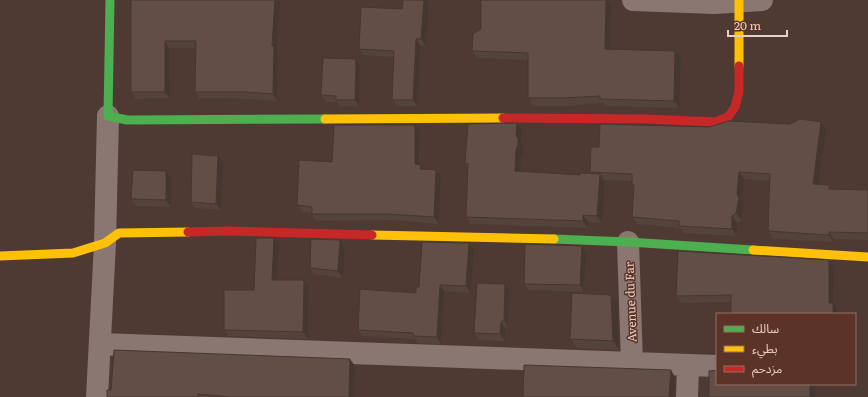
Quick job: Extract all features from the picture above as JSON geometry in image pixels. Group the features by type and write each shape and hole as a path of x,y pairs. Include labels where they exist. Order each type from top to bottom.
{"street":[{"path":"97,397 105,243 110,0"},
{"path":"633,0 714,2 762,0"},
{"path":"108,116 127,120 579,118 715,122 728,117 735,106 739,92 739,1"},
{"path":"0,256 73,253 105,243 119,233 229,230 628,242 868,257"},
{"name":"Avenue du Far","path":"628,242 632,363"},
{"path":"100,344 716,366"},
{"path":"687,397 688,366"}],"building":[{"path":"131,0 275,0 272,46 274,46 273,94 247,92 195,92 196,41 165,41 165,92 131,92"},
{"path":"403,0 424,0 421,39 416,39 413,100 392,100 394,51 359,49 361,7 402,9"},
{"path":"481,0 606,0 605,49 675,51 674,101 600,99 600,96 528,98 528,53 472,51 473,34 481,29"},
{"path":"323,58 356,59 355,100 336,100 336,96 321,95"},
{"path":"800,119 821,122 813,184 829,185 829,189 868,190 868,233 829,232 829,235 768,231 770,174 739,172 737,194 739,198 736,213 732,216 732,229 679,226 679,221 632,217 634,185 632,185 632,174 590,172 591,147 599,147 600,124 709,127 728,121 790,124"},
{"path":"517,123 516,136 518,138 518,146 516,149 515,171 580,175 580,173 600,174 597,216 583,215 583,221 466,217 468,164 465,163 468,124"},
{"path":"334,125 415,125 415,164 421,165 420,169 436,170 434,217 389,214 312,214 312,207 297,205 299,160 332,162"},
{"path":"192,154 218,156 216,204 191,202"},
{"path":"133,170 166,171 166,200 131,199"},
{"path":"256,238 274,238 272,280 304,280 303,332 224,330 224,290 254,290"},
{"path":"311,239 340,240 338,271 310,268"},
{"path":"422,242 469,243 466,286 440,285 437,337 413,336 413,333 358,330 360,289 416,293 416,287 419,287"},
{"path":"525,244 582,246 580,285 524,284"},
{"path":"678,251 829,260 829,303 833,303 833,313 731,313 731,295 676,296"},
{"path":"477,283 505,284 504,320 501,322 500,334 474,333"},
{"path":"572,293 611,295 613,341 570,339"},
{"path":"114,350 350,359 349,397 230,397 198,394 198,397 107,397 107,390 111,390"},
{"path":"524,365 671,370 669,397 523,397"},
{"path":"716,370 716,385 810,385 810,397 709,397 709,371"}],"traffic: fast":[{"path":"110,0 108,116 127,120 325,119"},
{"path":"554,239 753,250"}],"traffic: slow":[{"path":"739,1 739,66"},
{"path":"325,119 503,118"},
{"path":"0,256 73,253 105,243 119,233 188,232"},
{"path":"372,235 554,239"},
{"path":"753,250 868,257"}],"traffic: jam":[{"path":"503,118 646,119 715,122 728,117 735,107 739,92 739,66"},
{"path":"188,232 229,231 372,235"}]}
